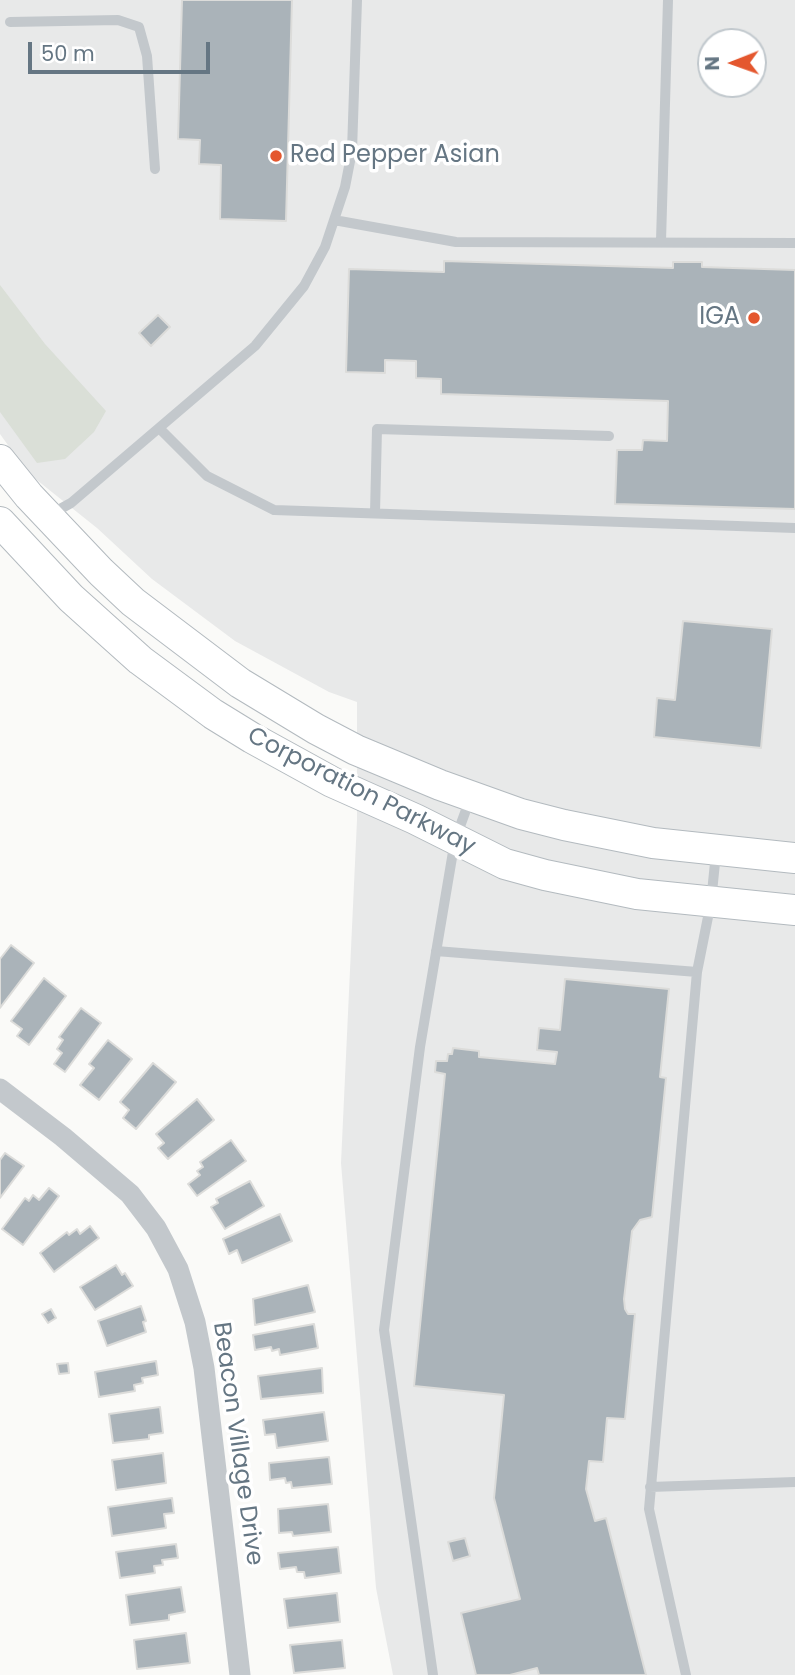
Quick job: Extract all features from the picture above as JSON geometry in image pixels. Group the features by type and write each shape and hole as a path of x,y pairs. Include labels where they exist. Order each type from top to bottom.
{"main road":[{"name":"Corporation Parkway","path":"0,460 100,572 133,602 240,683 356,750 471,796 522,814 575,828 653,843 795,858"},
{"name":"Corporation Parkway","path":"4,532 104,629 149,667 213,714 312,771 505,864 637,894 795,910"}],"street":[{"path":"4,532 48,516"},
{"name":"Beacon Village Drive","path":"0,1088 130,1194 156,1228 178,1269 195,1322 204,1368 240,1675"}],"lane":[{"path":"48,516 71,503 255,345 288,308 319,262 345,187 352,151 357,0"},
{"path":"661,242 668,0"},
{"path":"10,22 118,20 139,27 148,56 155,169"},
{"path":"334,220 456,242 795,243"},
{"path":"159,428 207,476 274,510 795,528"},
{"path":"375,513 377,429 609,436"},
{"path":"433,1675 384,1330 417,1065 455,840 471,796"},
{"path":"686,1675 649,1509 697,972 711,902 716,850"},
{"path":"436,951 697,972"},
{"path":"650,1488 795,1482"}],"shaded area":[{"path":"0,0 795,0 795,1675 393,1675 376,1588 341,1163 357,820 357,702 329,692 235,641 152,579 97,528 28,473 0,434"},
{"path":"0,285 45,344 106,411 94,432 65,459 37,463 0,412"}],"building":[{"path":"182,0 292,0 286,221 220,219 221,165 199,164 200,140 178,139"},
{"path":"444,261 673,268 673,262 702,262 702,267 795,270 795,509 615,504 617,450 642,450 643,440 667,441 668,401 441,394 441,379 416,378 416,361 385,360 385,373 346,372 349,269 444,272"},
{"path":"158,315 170,327 151,346 139,333"},
{"path":"683,621 772,629 761,748 654,737 657,698 675,700"},
{"path":"11,945 34,963 0,1008 0,959"},
{"path":"44,978 66,996 29,1045 17,1036 22,1029 11,1021"},
{"path":"565,979 669,989 660,1077 666,1078 652,1217 640,1220 632,1231 624,1299 628,1314 635,1314 625,1419 607,1418 603,1462 589,1461 586,1489 595,1521 606,1518 646,1675 539,1675 537,1668 510,1675 476,1675 461,1613 520,1599 494,1498 504,1395 414,1386 445,1074 435,1072 436,1061 447,1061 453,1048 479,1051 479,1057 555,1064 557,1052 537,1050 539,1028 560,1030"},
{"path":"81,1008 101,1023 65,1072 54,1064 62,1053 57,1049 63,1040 59,1037"},
{"path":"108,1040 132,1059 99,1100 80,1085 94,1068 89,1064"},
{"path":"153,1063 176,1082 136,1129 123,1118 129,1110 120,1102"},
{"path":"197,1099 214,1120 168,1159 158,1148 164,1143 156,1134"},
{"path":"231,1140 246,1161 197,1196 188,1184 200,1175 197,1171 203,1167 200,1162"},
{"path":"5,1153 24,1166 0,1198 0,1160"},
{"path":"250,1181 264,1206 225,1229 211,1207 218,1203 216,1199"},
{"path":"49,1188 59,1196 23,1245 2,1229 25,1198 29,1201 33,1195 39,1200"},
{"path":"280,1214 292,1241 242,1263 237,1250 229,1254 223,1239"},
{"path":"90,1226 99,1238 54,1272 40,1253 67,1232 69,1235 77,1229 80,1234"},
{"path":"116,1265 133,1286 95,1310 80,1287"},
{"path":"308,1285 315,1312 255,1325 253,1299"},
{"path":"141,1306 146,1332 107,1346 98,1321"},
{"path":"51,1309 56,1318 48,1323 42,1314"},
{"path":"314,1324 318,1348 280,1355 279,1349 272,1351 271,1347 255,1350 253,1335"},
{"path":"156,1361 158,1375 142,1378 143,1383 134,1385 135,1391 99,1397 95,1372"},
{"path":"68,1363 69,1373 59,1374 57,1364"},
{"path":"322,1368 323,1393 261,1399 258,1376"},
{"path":"160,1407 163,1433 149,1435 149,1439 113,1443 109,1414"},
{"path":"324,1412 328,1441 277,1448 275,1434 265,1435 263,1420"},
{"path":"163,1453 166,1483 116,1490 112,1460"},
{"path":"329,1457 332,1484 292,1488 291,1482 286,1483 285,1478 270,1480 269,1463"},
{"path":"172,1498 174,1513 164,1514 166,1528 112,1536 108,1507"},
{"path":"328,1504 331,1532 293,1536 292,1532 279,1533 278,1509"},
{"path":"465,1538 470,1556 453,1561 448,1542"},
{"path":"176,1544 178,1558 162,1560 163,1565 154,1566 155,1573 120,1578 116,1552"},
{"path":"338,1547 341,1573 305,1578 304,1572 297,1572 296,1567 280,1569 278,1553"},
{"path":"181,1587 185,1612 169,1615 169,1620 130,1625 126,1595"},
{"path":"337,1593 340,1622 288,1628 284,1599"},
{"path":"186,1633 190,1663 137,1669 134,1640"},
{"path":"342,1640 345,1668 294,1673 290,1645"}],"place":[{"name":"Red Pepper Asian","path":"276,156"},
{"name":"IGA","path":"754,318"}]}
